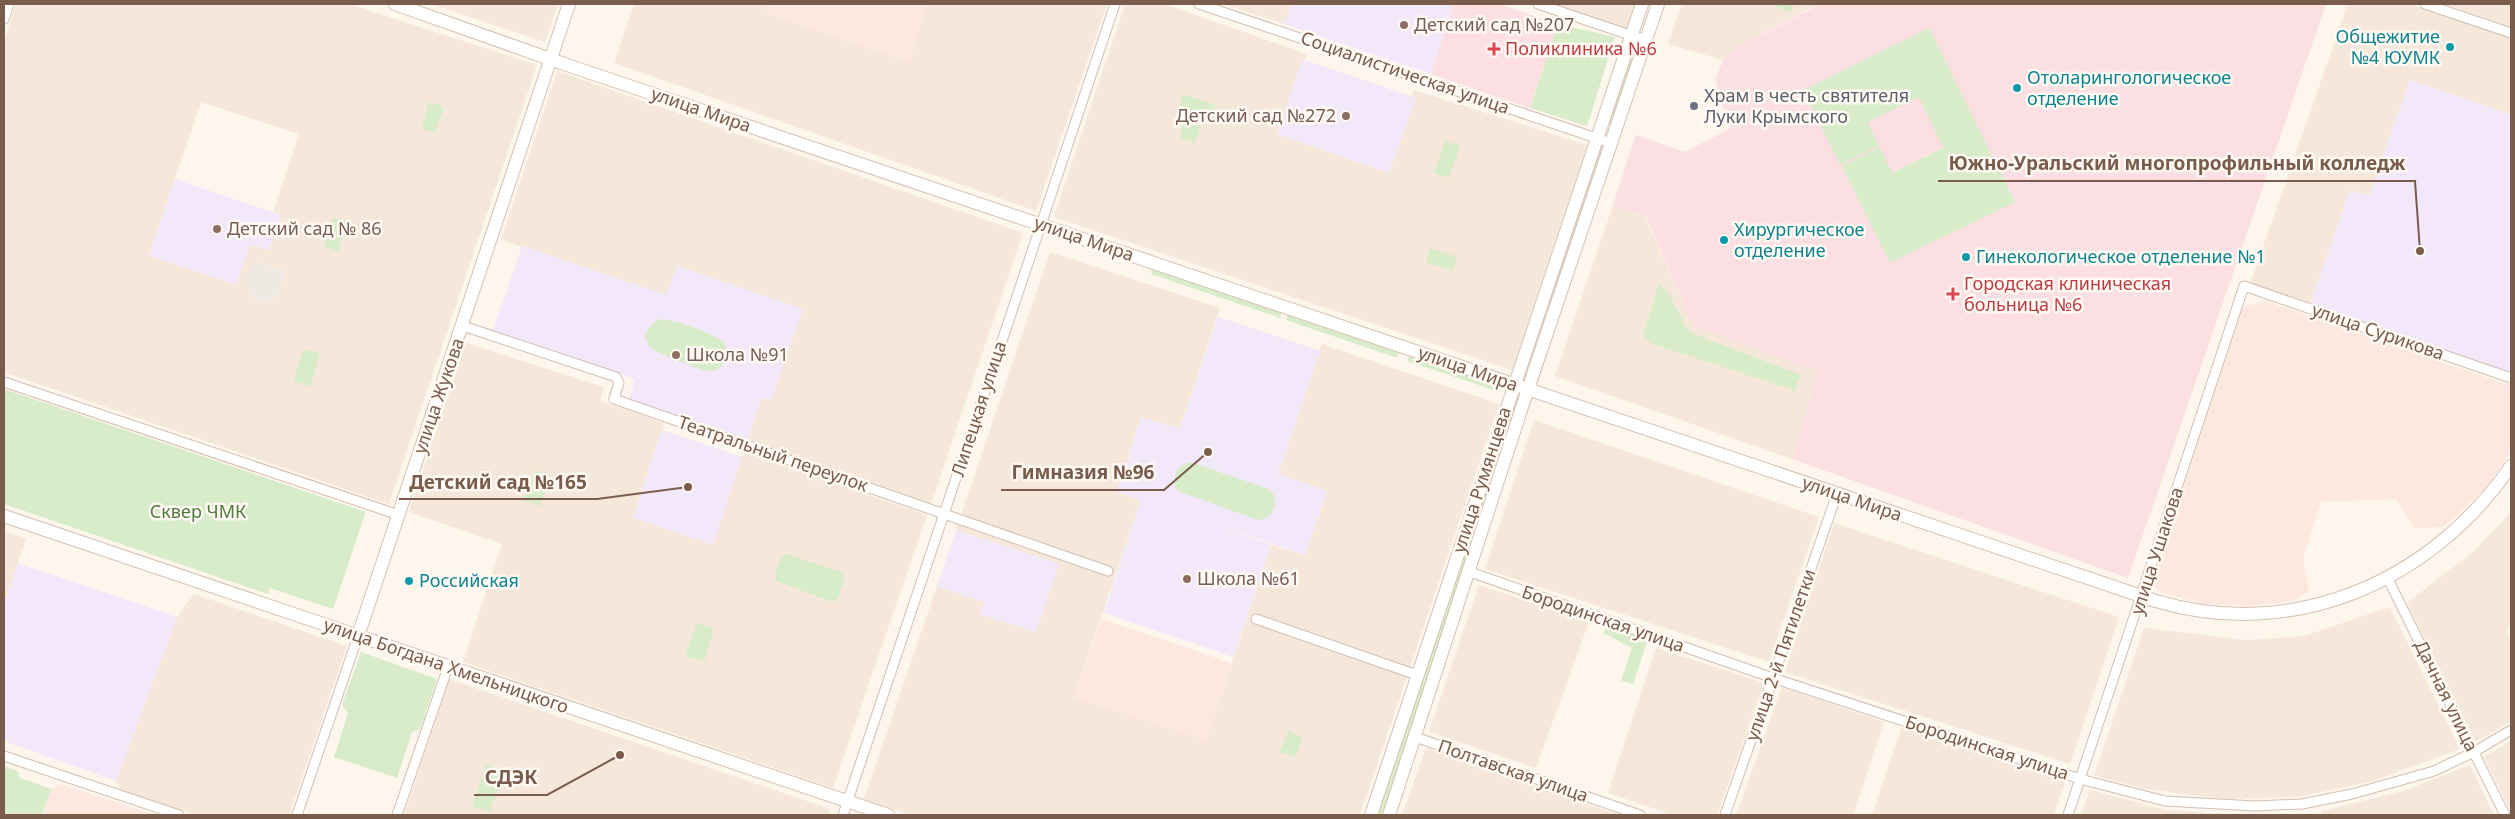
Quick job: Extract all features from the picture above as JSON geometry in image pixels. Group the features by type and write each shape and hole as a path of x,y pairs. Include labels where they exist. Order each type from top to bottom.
{"main road":[{"name":"улица Мира","path":"395,4 550,60 1528,390 2142,597 2198,612 2258,615 2293,611 2326,602 2387,577 2424,556 2457,530 2491,494 2511,466"},
{"name":"улица Жукова","path":"358,636 569,4"},
{"name":"улица Румянцева","path":"1371,815 1642,4"},
{"name":"улица Румянцева","path":"1389,815 1528,390 1658,4"},
{"name":"улица Богдана Хмельницкого","path":"4,516 888,815"}],"street":[{"path":"4,19 9,4"},
{"name":"Липецкая улица","path":"843,815 1115,4"},
{"name":"Социалистическая улица","path":"1199,4 1611,143"},
{"path":"1538,4 1645,40"},
{"path":"2425,4 2511,33"},
{"name":"улица Сурикова","path":"2244,286 2511,378"},
{"name":"улица Ушакова","path":"2068,815 2244,286"},
{"name":"Театральный переулок","path":"463,326 616,377 619,384 614,399 1108,572"},
{"path":"4,382 399,515"},
{"name":"улица 2-й Пятилетки","path":"1725,815 1837,494"},
{"name":"Бородинская улица","path":"1470,572 1773,678 2080,779 2164,801 2255,811 2352,794 2411,779 2474,752 2511,730"},
{"name":"Дачная улица","path":"2387,577 2505,815"},
{"path":"1256,619 1418,675"},
{"name":"улица Жукова","path":"298,815 358,636"},
{"path":"397,815 448,666"},
{"name":"Полтавская улица","path":"1415,737 1640,815"},
{"path":"4,756 179,815"},
{"path":"2302,804 2302,815"}],"shaded area":[{"path":"16,4 349,4 537,65 389,504 4,372 4,41","holes":["201,102 299,134 273,212 280,215 269,250 250,244 149,255","254,261 285,272 277,299 272,297 269,303 249,297"]},
{"path":"431,4 558,4 545,42"},
{"path":"634,4 769,4 766,13 910,62 926,4 1107,4 1036,211 614,63"},
{"path":"769,4 926,4 910,62 766,13"},
{"path":"1125,4 1164,4 1307,54 1277,134 1389,173 1414,90 1587,145 1512,370 1054,217"},
{"path":"1224,4 1291,4 1284,24"},
{"name":"Детский сад №207","path":"1291,4 1454,4 1431,74 1284,24"},
{"name":"Поликлиника №6","path":"1454,4 1499,4 1558,24 1530,108 1431,74"},
{"path":"1552,4 1636,4 1627,30"},
{"path":"1682,4 1813,4 1814,6 1735,48 1723,60 1668,44"},
{"name":"Городская клиническая больница №6","path":"1813,4 2326,4 2128,578 1792,459 1819,372 1693,325 1646,216 1613,205 1636,135 1685,152 1731,128 1719,98 1716,78 1723,60 1735,48 1814,7","holes":["1929,28 2015,202 1842,166 1892,173 1944,147 1919,97 1868,122 1804,90"]},
{"path":"2348,4 2410,4 2511,38 2511,115 2410,80 2369,196 2350,190 2310,305 2250,284"},
{"path":"2444,4 2511,4 2511,27"},
{"name":"Детский сад №272","path":"1302,59 1416,98 1389,173 1277,134"},
{"path":"557,71 1023,233 931,504 747,441 761,397 771,401 677,266 667,296 501,240"},
{"path":"2410,80 2511,115 2511,375 2310,305 2350,190 2369,196"},
{"name":"Детский сад № 86","path":"175,179 281,215 269,250 250,244 236,285 149,256"},
{"path":"1613,205 1645,216 1693,325 1819,372 1792,459 1555,376"},
{"name":"Школа №91","path":"522,246 666,295 677,266 803,309 771,401 761,398 747,441 629,400 635,379 493,330"},
{"path":"1050,252 1220,308 1180,429 1141,417 1117,491 1141,500 1074,697 1206,740 1271,545 1305,555 1327,491 1278,475 1322,344 1499,404 1360,815 912,815 864,799 937,586 985,602 981,614 1036,632 1058,564 956,530"},
{"path":"254,261 285,272 277,299 272,297 269,303 249,297 251,289 245,287"},
{"path":"2265,301 2511,386 2511,451 2486,488 2443,527 2415,528 2396,499 2321,502 2303,558 2309,591 2294,601 2248,606 2205,604 2167,594 2151,586 2243,307"},
{"path":"1218,317 1320,351 1278,474 1327,491 1305,555 1209,523 1271,545 1233,657 1104,613 1141,500 1117,492 1141,417 1180,429"},
{"path":"466,343 604,387 600,401 664,423 633,518 742,457 746,452 927,515 833,788 463,662 502,544 409,512"},
{"path":"1534,420 1819,517 1769,662 1485,569"},
{"path":"662,430 742,457 713,545 633,518"},
{"path":"2511,512 2511,626 2506,631 2511,638 2511,722 2476,741 2407,603 2475,550"},
{"path":"1834,523 2119,617 2070,764 1785,672"},
{"path":"956,530 1059,564 1036,632 980,614 984,602 937,586"},
{"path":"4,531 26,539 4,605"},
{"path":"18,563 177,617 116,781 4,741 4,605"},
{"path":"1479,585 1589,622 1536,768 1429,732"},
{"path":"194,594 347,646 289,815 195,815 121,790 116,781 177,617"},
{"path":"2390,607 2460,749 2370,782 2297,797 2223,799 2147,789 2094,776 2144,628 2247,640 2304,636"},
{"path":"1102,619 1231,663 1206,741 1074,697"},
{"path":"1656,648 1764,683 1717,815 1673,815 1608,793"},
{"path":"449,679 830,809 828,815 404,815"},
{"path":"1782,687 1884,722 1853,815 1736,815"},
{"path":"1902,726 2065,782 2054,815 1872,815"},
{"path":"2511,741 2511,811 2484,757"},
{"path":"1426,748 1620,815 1402,815"},
{"path":"2470,765 2494,815 2323,815 2322,811 2403,791"},
{"path":"60,784 153,815 43,815 51,789"},
{"path":"2090,790 2166,810 2241,815 2081,815"}],"green space":[{"path":"1777,4 1794,4 1791,12 1776,7"},
{"path":"1558,24 1615,37 1587,126 1530,108"},
{"path":"1929,28 2015,202 1890,263 1842,166 1880,147 1892,173 1943,148 1919,97 1868,122 1879,146 1840,165 1803,90"},
{"path":"1632,52 1635,54 1612,124 1609,125"},
{"path":"1183,94 1215,105 1210,121 1178,111"},
{"path":"429,102 444,107 435,133 421,128"},
{"path":"1184,122 1200,127 1195,143 1179,138"},
{"path":"1445,141 1460,146 1449,178 1434,173"},
{"path":"1600,145 1604,148 1530,368 1528,369"},
{"path":"333,217 347,222 338,251 324,246"},
{"path":"1430,248 1457,257 1453,271 1426,262"},
{"path":"1153,267 1282,311 1280,318 1151,274"},
{"path":"1659,284 1668,292 1689,332 1801,375 1795,391 1650,343 1643,334"},
{"path":"1288,313 1400,351 1397,358 1286,320"},
{"path":"659,319 694,327 711,334 725,343 726,355 723,365 712,371 703,370 665,356 650,346 646,341 646,334 650,327"},
{"path":"304,349 320,354 310,386 293,381"},
{"path":"1409,354 1502,384 1500,392 1407,361"},
{"name":"Сквер ЧМК","path":"4,389 366,512 333,609 270,588 268,594 4,504"},
{"path":"1513,404 1518,406 1382,815 1375,815"},
{"path":"1190,462 1269,489 1275,498 1272,512 1264,519 1258,520 1180,492 1175,488 1175,475 1179,468"},
{"path":"534,470 551,475 540,506 523,500"},
{"path":"786,554 844,573 845,579 837,600 832,602 776,581 778,566"},
{"path":"696,623 714,629 704,662 685,656"},
{"path":"1608,624 1648,639 1633,684 1621,681 1632,648 1603,633"},
{"path":"361,652 437,679 420,729 412,732 397,778 334,757 348,713 342,705"},
{"path":"1288,731 1303,737 1296,757 1280,752"},
{"path":"486,765 504,771 490,812 472,806"},
{"path":"4,766 19,772 18,777 51,789 42,815 4,815"}],"place":[{"name":"Детский сад №207","path":"1404,25"},
{"name":"Общежитие №4 ЮУМК","path":"2450,47"},
{"name":"Поликлиника №6","path":"1494,49"},
{"name":"Отоларингологическое отделение","path":"2017,88"},
{"name":"Храм в честь святителя Луки Крымского","path":"1694,106"},
{"name":"Детский сад №272","path":"1346,116"},
{"name":"Детский сад № 86","path":"217,229"},
{"name":"Хирургическое отделение","path":"1724,240"},
{"name":"Южно-Уральский многопрофильный колледж","path":"2420,251"},
{"name":"Гинекологическое отделение №1","path":"1966,257"},
{"name":"Городская клиническая больница №6","path":"1953,294"},
{"name":"Школа №91","path":"676,355"},
{"name":"Гимназия №96","path":"1208,452"},
{"name":"Детский сад №165","path":"688,487"},
{"name":"Школа №61","path":"1187,579"},
{"name":"Российская","path":"409,581"},
{"name":"СДЭК","path":"620,755"}]}
